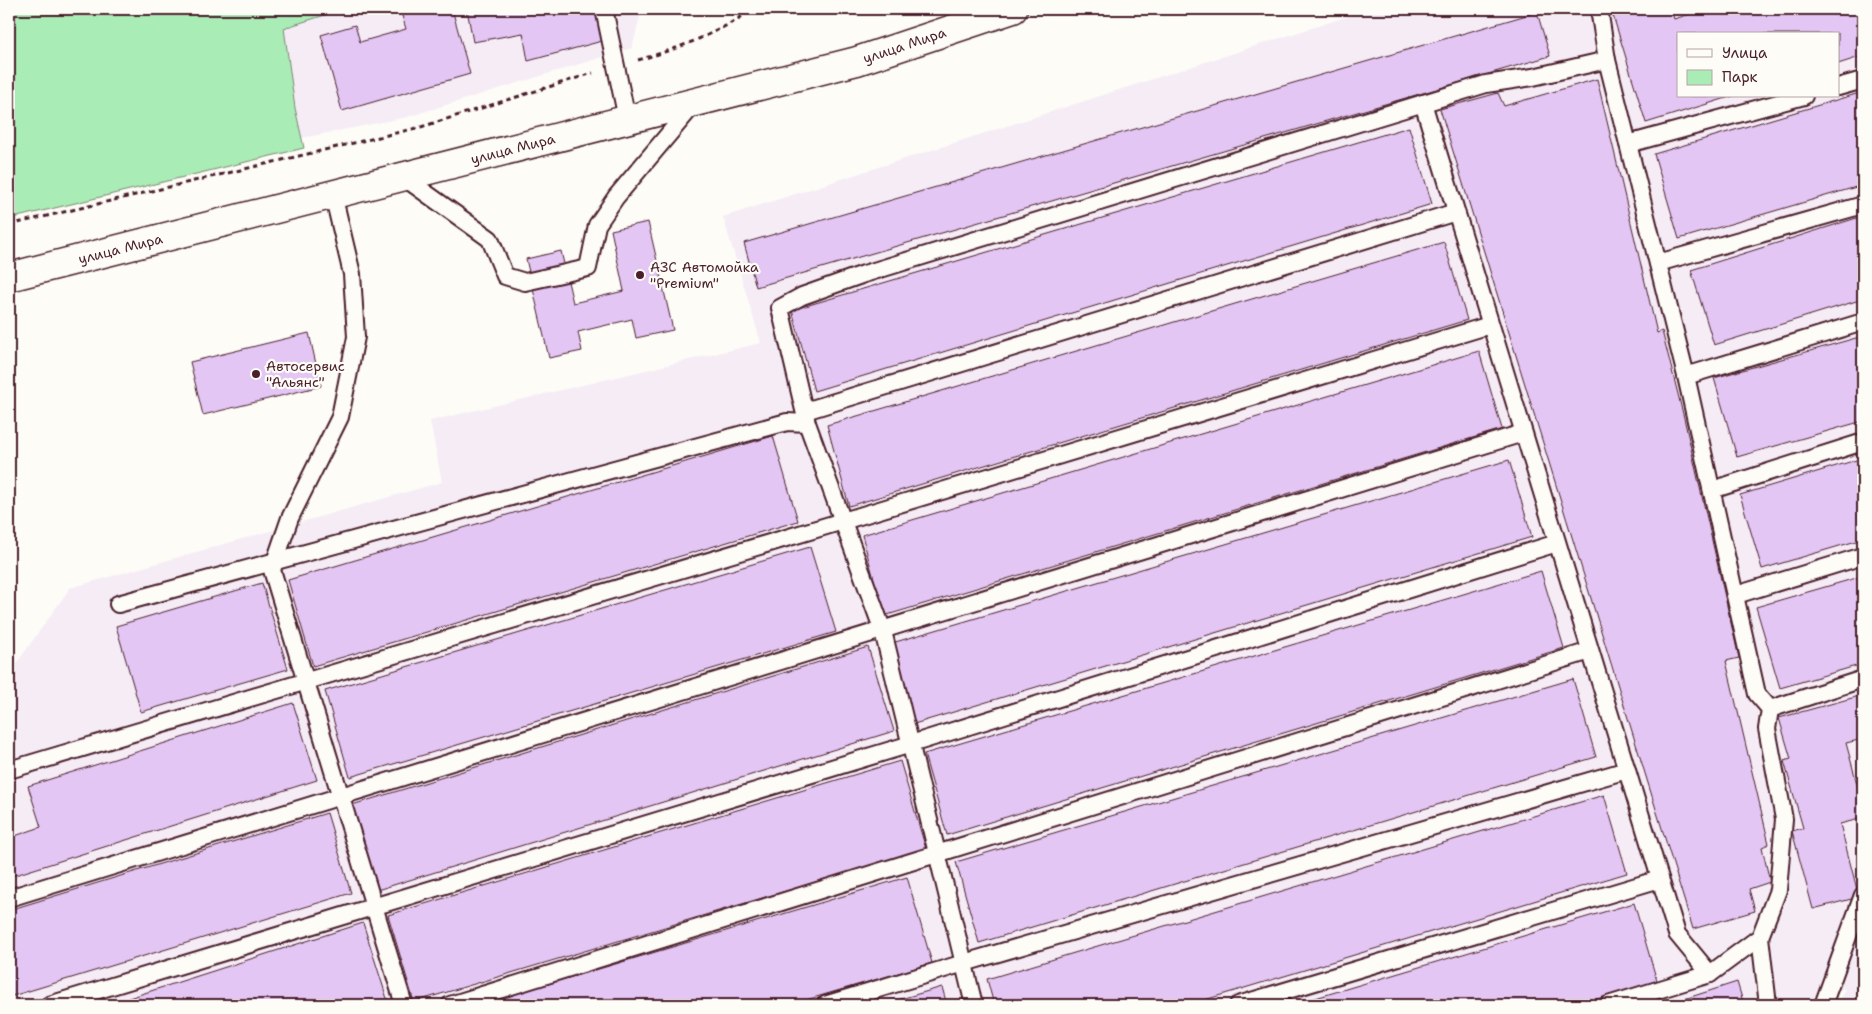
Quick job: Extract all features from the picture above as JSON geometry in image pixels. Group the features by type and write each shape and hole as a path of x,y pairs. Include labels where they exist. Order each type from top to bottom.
{"main road":[{"name":"улица Мира","path":"9,276 858,61 1012,9"}],"lane":[{"path":"604,9 627,120"},
{"path":"1599,9 1607,60 1686,376 1736,595 1756,694 1770,709"},
{"path":"974,1005 939,854 883,631 806,417 780,308 802,296 883,268 1486,84 1533,77 1607,60"},
{"path":"1840,86 1863,80"},
{"path":"1628,144 1797,98"},
{"path":"402,176 490,239 504,276 525,282 588,268 597,226 616,196 696,102"},
{"path":"1423,103 1677,934 1710,974"},
{"path":"333,194 352,274 356,337 340,418 290,518 272,570 404,1005"},
{"path":"1658,263 1863,205"},
{"path":"118,604 806,417 1456,212"},
{"path":"1686,376 1863,322"},
{"path":"9,770 843,522 1490,325"},
{"path":"9,898 1523,433"},
{"path":"1712,490 1863,442"},
{"path":"49,1005 911,744 1557,543"},
{"path":"1736,595 1863,556"},
{"path":"450,1005 1590,651"},
{"path":"1770,709 1863,679"},
{"path":"1768,1005 1760,937 1778,890 1784,819 1767,729 1770,709"},
{"path":"825,1005 964,962 1627,770"},
{"path":"1238,1005 1660,879"},
{"path":"1823,1005 1863,895"},
{"path":"1608,1005 1710,974 1760,937"}],"path":[{"path":"9,225 421,127 475,108"}],"shaded area":[{"path":"344,9 642,9 632,48 407,117 302,138 295,108 284,28"},
{"path":"1371,9 1863,9 1863,1005 1839,1005 1845,988 1789,1005 9,1005 9,674 70,588 442,482 430,421 761,343 723,217"}],"green space":[{"path":"9,9 344,9 284,28 295,108 304,148 9,219"}],"building":[{"path":"400,9 452,9 470,74 342,111 321,35 355,25 360,42 406,29"},
{"path":"467,9 595,9 602,41 528,61 523,33 473,42"},
{"path":"1611,9 1671,9 1674,19 1706,9 1840,9 1842,13 1863,9 1863,56 1840,63 1840,32 1677,32 1677,98 1727,98 1646,123"},
{"path":"1537,12 1550,56 756,287 744,243"},
{"path":"1597,79 1657,333 1662,331 1684,418 1739,658 1726,661 1769,844 1762,847 1770,882 1749,889 1755,911 1693,929 1440,109 1498,93 1504,106"},
{"path":"1863,92 1863,185 1679,239 1654,154"},
{"path":"1409,127 1432,204 814,391 792,310"},
{"path":"1863,216 1863,299 1714,345 1691,270"},
{"name":"АЗС Автомойка \"Premium\"","path":"648,222 673,330 636,338 632,319 578,332 582,351 549,358 526,259 561,251 573,303 624,291 611,230"},
{"path":"1444,242 1467,320 849,506 827,425"},
{"name":"Автосервис \"Альянс\"","path":"309,333 321,386 203,415 190,362"},
{"path":"1863,336 1863,421 1737,457 1714,378"},
{"path":"1479,351 1502,429 884,616 862,535"},
{"path":"773,436 798,521 313,666 288,580"},
{"path":"1863,458 1863,539 1762,569 1740,495"},
{"path":"1509,460 1532,537 914,724 892,643"},
{"path":"810,547 836,632 350,777 325,691"},
{"path":"1541,571 1564,648 947,835 924,754"},
{"path":"1863,576 1863,664 1780,688 1756,607"},
{"path":"262,583 288,669 141,712 116,626"},
{"path":"868,647 894,731 377,890 352,805"},
{"path":"1573,679 1596,757 979,943 956,862"},
{"path":"1863,695 1863,739 1846,743 1863,806 1863,818 1840,824 1859,897 1813,909 1792,831 1803,828 1784,761 1791,759 1779,718"},
{"path":"293,703 317,780 12,876 9,865 9,838 41,827 28,786"},
{"path":"900,761 926,849 414,1002 388,915"},
{"path":"1604,795 1627,873 1188,1005 994,1005 987,979"},
{"path":"327,813 351,893 9,997 9,910"},
{"path":"907,877 932,963 789,1005 478,1005"},
{"path":"1634,903 1657,981 1577,1005 1292,1005"},
{"path":"363,923 389,1005 107,1005"},
{"path":"1737,982 1744,1005 1666,1005"},
{"path":"942,987 947,1005 880,1005"}],"place":[{"name":"АЗС Автомойка \"Premium\"","path":"640,275"},
{"name":"Автосервис \"Альянс\"","path":"256,374"}]}
